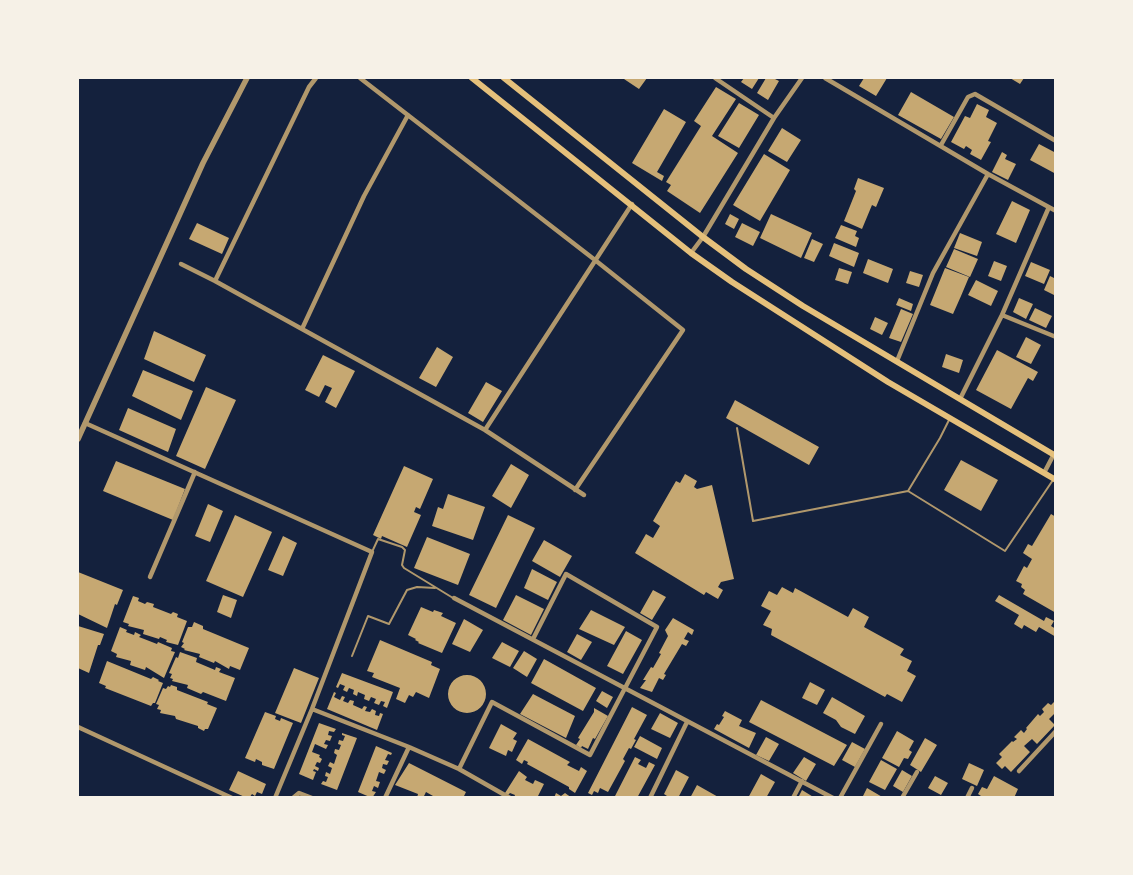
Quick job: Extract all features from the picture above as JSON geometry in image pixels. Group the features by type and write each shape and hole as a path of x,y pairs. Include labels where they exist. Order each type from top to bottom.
{"main road":[{"path":"472,78 691,253 732,282 888,382 1055,479"},
{"path":"504,78 703,237 746,269 803,306 1055,454"}],"street":[{"path":"78,439 203,163 247,78"},
{"path":"216,282 309,87 316,78"},
{"path":"360,78 683,330 575,490"},
{"path":"715,78 774,118"},
{"path":"691,253 703,237 774,118 802,78"},
{"path":"825,78 988,174 1056,211"},
{"path":"941,145 968,97 972,94 1056,140"},
{"path":"302,329 364,196 408,115"},
{"path":"896,361 933,272 988,174"},
{"path":"485,430 632,204"},
{"path":"960,399 1002,315 1049,207"},
{"path":"181,264 485,430 584,495"},
{"path":"1002,315 1054,337 1056,329"},
{"path":"85,423 372,552 312,709 275,798"},
{"path":"1044,473 1055,454"},
{"path":"150,577 195,472"},
{"path":"459,770 492,702 590,755 657,627 566,574 533,639"},
{"path":"454,598 802,782 822,795 832,798"},
{"path":"312,709 409,747 459,770 510,798"},
{"path":"651,797 687,722"},
{"path":"840,798 881,724"},
{"path":"78,727 232,798"},
{"path":"1018,772 1056,731"},
{"path":"385,798 409,747"},
{"path":"902,798 917,772"},
{"path":"793,798 802,782"},
{"path":"966,798 972,788"},
{"path":"293,798 299,793 312,798"}],"lane":[{"path":"908,491 950,418"},
{"path":"737,428 753,521 908,491 1005,552 1055,479"},
{"path":"372,552 378,539 402,547 405,550 402,565 404,568 454,598"},
{"path":"352,656 368,616 389,624 407,590 417,586 435,588"}],"building":[{"path":"625,78 647,78 639,89"},
{"path":"744,78 759,78 752,89 741,82"},
{"path":"766,78 773,78 779,81 768,100 757,93"},
{"path":"864,78 887,78 876,96 859,86"},
{"path":"1010,78 1024,78 1020,84"},
{"path":"716,87 736,99 712,136 738,153 700,213 667,191 671,185 666,182 701,126 694,121"},
{"path":"911,92 954,117 941,139 898,115"},
{"path":"739,103 759,115 739,148 718,136"},
{"path":"977,104 989,110 986,117 997,123 988,141 991,142 981,160 970,154 972,150 966,146 964,149 951,142 965,116 970,118"},
{"path":"664,109 686,122 657,172 664,176 662,181 632,163"},
{"path":"782,128 801,140 787,162 768,151"},
{"path":"1039,144 1056,153 1056,174 1030,160"},
{"path":"1002,152 1007,155 1005,159 1016,164 1008,180 992,172"},
{"path":"764,154 790,170 760,221 733,205"},
{"path":"858,178 884,188 876,207 872,205 862,229 844,221 856,191 854,189"},
{"path":"1012,201 1030,210 1016,243 996,234"},
{"path":"730,214 739,219 734,229 725,224"},
{"path":"771,214 812,233 801,258 760,238"},
{"path":"197,223 229,238 222,254 189,239"},
{"path":"742,223 760,232 753,246 735,237"},
{"path":"841,225 857,231 855,236 859,238 856,247 835,238"},
{"path":"960,233 982,242 977,256 954,248"},
{"path":"812,239 823,244 814,262 804,258"},
{"path":"834,243 859,253 854,267 829,256"},
{"path":"954,249 978,259 970,277 946,267"},
{"path":"868,259 893,269 888,283 863,273"},
{"path":"994,261 1007,266 1001,281 988,276"},
{"path":"1031,262 1050,270 1044,284 1025,276"},
{"path":"839,268 852,272 848,284 835,280"},
{"path":"945,268 969,277 953,314 930,305"},
{"path":"910,271 923,275 919,287 906,283"},
{"path":"1050,276 1056,279 1056,296 1044,290"},
{"path":"976,280 998,291 991,306 968,295"},
{"path":"899,298 913,304 911,311 896,305"},
{"path":"1019,298 1033,304 1026,319 1013,312"},
{"path":"1035,308 1052,316 1046,328 1029,320"},
{"path":"901,309 913,314 901,342 889,338"},
{"path":"875,317 888,323 882,335 870,329"},
{"path":"154,331 206,355 194,382 144,359"},
{"path":"1026,337 1041,345 1031,364 1016,357"},
{"path":"437,347 453,357 436,387 419,378"},
{"path":"997,350 1038,372 1033,381 1028,378 1011,409 976,390"},
{"path":"946,354 963,360 959,373 942,367"},
{"path":"323,355 355,371 336,408 325,402 332,388 325,385 319,397 305,390"},
{"path":"143,370 193,391 181,420 132,396"},
{"path":"486,382 502,391 483,422 468,413"},
{"path":"206,387 236,400 205,469 176,456"},
{"path":"735,400 819,447 809,465 726,418"},
{"path":"128,408 176,429 168,452 119,430"},
{"path":"961,460 998,480 981,511 944,490"},
{"path":"116,461 185,489 173,520 103,491"},
{"path":"511,464 529,475 511,508 492,496"},
{"path":"404,466 433,479 420,509 416,507 414,512 421,515 407,547 382,536 381,539 373,535"},
{"path":"685,474 697,481 694,487 697,489 712,485 734,579 721,582 718,587 723,590 718,599 706,592 704,595 635,553 646,534 653,538 660,526 653,521 676,481 680,483"},
{"path":"448,494 485,507 473,540 432,526 438,507 443,509"},
{"path":"208,504 223,511 210,542 195,536"},
{"path":"1051,514 1056,517 1056,613 1023,594 1025,590 1021,587 1022,584 1016,581 1024,566 1027,568 1032,559 1023,553 1028,544 1032,546"},
{"path":"235,515 272,532 243,597 206,581"},
{"path":"508,515 535,528 496,608 469,595"},
{"path":"283,536 297,543 283,576 268,570"},
{"path":"427,537 470,554 458,585 414,568"},
{"path":"544,540 572,556 560,577 532,561"},
{"path":"532,569 557,582 548,600 524,588"},
{"path":"78,572 123,590 117,605 115,604 107,628 78,614"},
{"path":"782,587 793,593 795,588 848,617 853,608 869,617 864,627 904,649 900,655 912,661 907,671 916,676 902,702 887,694 885,697 771,635 772,629 763,625 771,611 761,606 769,591 777,595"},
{"path":"653,590 666,597 652,620 640,613"},
{"path":"223,595 237,600 231,618 217,612"},
{"path":"516,595 544,609 531,635 503,620"},
{"path":"999,595 1044,621 1046,617 1054,621 1051,626 1056,629 1056,637 1039,627 1036,632 1024,625 1022,629 1014,624 1019,615 995,601"},
{"path":"133,596 139,598 138,601 145,604 147,602 154,604 153,607 171,614 173,612 178,614 177,617 187,621 178,645 166,642 167,640 160,637 159,639 143,634 144,630 128,626 129,624 123,622"},
{"path":"421,607 433,612 434,610 443,613 441,616 456,623 442,653 418,643 416,639 408,635"},
{"path":"591,610 625,627 614,645 579,629"},
{"path":"673,618 694,630 692,635 688,632 684,639 689,641 686,646 682,644 664,674 666,675 663,680 659,678 652,692 640,688 646,680 643,680 651,667 653,668 661,654 659,653 668,636 665,630"},
{"path":"464,619 483,630 470,652 452,644"},
{"path":"194,622 203,626 203,629 249,648 240,670 230,666 229,669 215,661 214,663 199,657 200,654 184,650 181,647 184,643 182,642 188,627 192,627"},
{"path":"78,626 104,634 100,645 98,645 89,673 78,668"},
{"path":"120,627 127,630 126,632 134,635 135,632 141,635 139,637 172,648 171,651 175,652 164,678 146,667 145,670 130,665 131,661 116,657 117,654 111,651"},
{"path":"626,631 642,640 623,674 607,666"},
{"path":"577,634 592,642 581,660 567,652"},
{"path":"380,640 432,662 431,665 440,669 429,698 416,692 413,697 409,695 405,703 396,699 400,688 372,677 374,673 367,671"},
{"path":"502,642 519,651 510,667 492,658"},
{"path":"524,651 537,659 527,677 513,668"},
{"path":"180,652 197,658 196,662 215,670 216,667 221,669 219,672 235,678 226,701 203,692 201,694 187,688 188,685 172,681 173,679 170,678 172,674 169,673"},
{"path":"544,659 596,688 583,711 531,683"},
{"path":"107,661 151,679 153,677 163,683 155,703 151,706 105,688 106,686 99,683"},
{"path":"294,668 319,678 301,723 275,713"},
{"path":"342,673 393,692 387,708 383,706 385,702 381,701 379,705 374,703 376,699 371,697 369,701 364,699 365,695 358,692 357,696 353,694 354,690 349,688 347,692 343,690 345,686 340,684 338,688 336,687"},
{"path":"467,675 480,681 486,694 480,707 467,713 454,707 448,694 454,681"},
{"path":"810,682 825,690 817,705 802,698"},
{"path":"171,685 177,687 177,690 208,702 207,704 217,708 208,729 204,731 198,728 198,726 176,719 175,716 160,713 161,710 157,709 159,705 156,704 163,688 166,689"},
{"path":"602,691 613,697 607,708 596,701"},
{"path":"334,692 336,693 334,697 340,700 342,696 345,697 343,701 348,703 350,700 354,701 353,705 362,709 364,706 367,707 365,711 370,712 372,709 376,711 375,715 383,714 377,730 327,709"},
{"path":"533,694 575,716 566,738 520,714"},
{"path":"832,697 865,716 855,734 841,727 836,720 823,713"},
{"path":"761,700 847,745 834,766 749,722"},
{"path":"1056,700 1056,712 1049,719 1055,725 1037,744 1032,739 1024,746 1030,752 1011,772 1005,766 1002,769 996,763 1002,757 999,754 1012,741 1017,739 1014,737 1021,730 1024,733 1038,714 1040,716 1044,712 1042,709 1048,703 1051,705"},
{"path":"632,707 647,715 634,739 636,740 623,759 625,761 608,792 600,788 598,793 594,791 592,795 588,793"},
{"path":"594,708 608,716 588,749 582,746 581,748 576,745 580,739 578,738 594,712"},
{"path":"725,711 742,720 739,726 756,733 749,748 714,729 724,717 722,716"},
{"path":"265,712 276,716 275,719 280,721 281,718 293,723 274,769 262,765 262,762 256,759 255,762 245,758"},
{"path":"660,713 678,723 670,738 651,729"},
{"path":"319,723 336,729 334,732 329,731 328,735 332,736 330,741 326,740 324,744 328,745 326,749 315,744 312,752 320,755 319,757 322,759 315,766 319,768 318,771 314,769 313,771 316,772 313,780 299,774"},
{"path":"501,724 517,733 513,739 517,741 512,752 508,750 506,756 489,748"},
{"path":"897,731 914,741 909,750 912,752 908,759 904,758 899,767 882,758"},
{"path":"342,733 357,738 337,790 321,784 323,781 326,782 328,777 325,776 326,772 330,774 332,768 328,766 330,762 334,764 337,755 334,753 335,749 339,750 341,745 338,744 339,740 343,741 345,736"},
{"path":"640,736 662,748 657,759 634,747"},
{"path":"766,737 779,744 769,761 756,755"},
{"path":"925,738 937,745 921,772 910,765"},
{"path":"528,739 570,762 567,765 579,771 581,767 587,771 575,793 569,787 527,764 528,762 524,760 522,764 516,760"},
{"path":"852,742 865,749 855,767 842,760"},
{"path":"376,746 392,753 391,755 388,754 385,760 389,761 387,765 383,764 382,768 386,770 384,774 379,772 376,781 380,782 378,788 374,786 372,791 376,792 372,798 358,792"},
{"path":"635,757 641,760 638,764 646,768 649,762 655,765 637,798 614,798"},
{"path":"804,757 816,764 806,781 793,773"},
{"path":"881,760 897,769 885,790 869,782"},
{"path":"409,763 466,792 463,798 432,798 433,796 426,792 423,798 417,798 418,794 395,785"},
{"path":"969,763 984,770 977,786 962,779"},
{"path":"676,770 689,777 678,798 670,798 664,794"},
{"path":"902,770 912,776 903,792 893,786"},
{"path":"238,771 266,784 262,794 257,792 255,796 252,794 247,798 229,790"},
{"path":"519,771 527,777 525,780 533,784 535,780 544,784 538,796 539,798 514,798 515,795 505,793"},
{"path":"761,774 775,782 766,798 748,798"},
{"path":"935,776 948,783 941,795 928,788"},
{"path":"994,776 1018,789 1014,798 984,798 978,794 982,787 987,789"},
{"path":"697,785 720,798 690,798"},
{"path":"867,788 884,798 862,798"},
{"path":"802,790 815,798 798,798"},
{"path":"556,793 561,796 565,793 572,798 554,798"}]}
